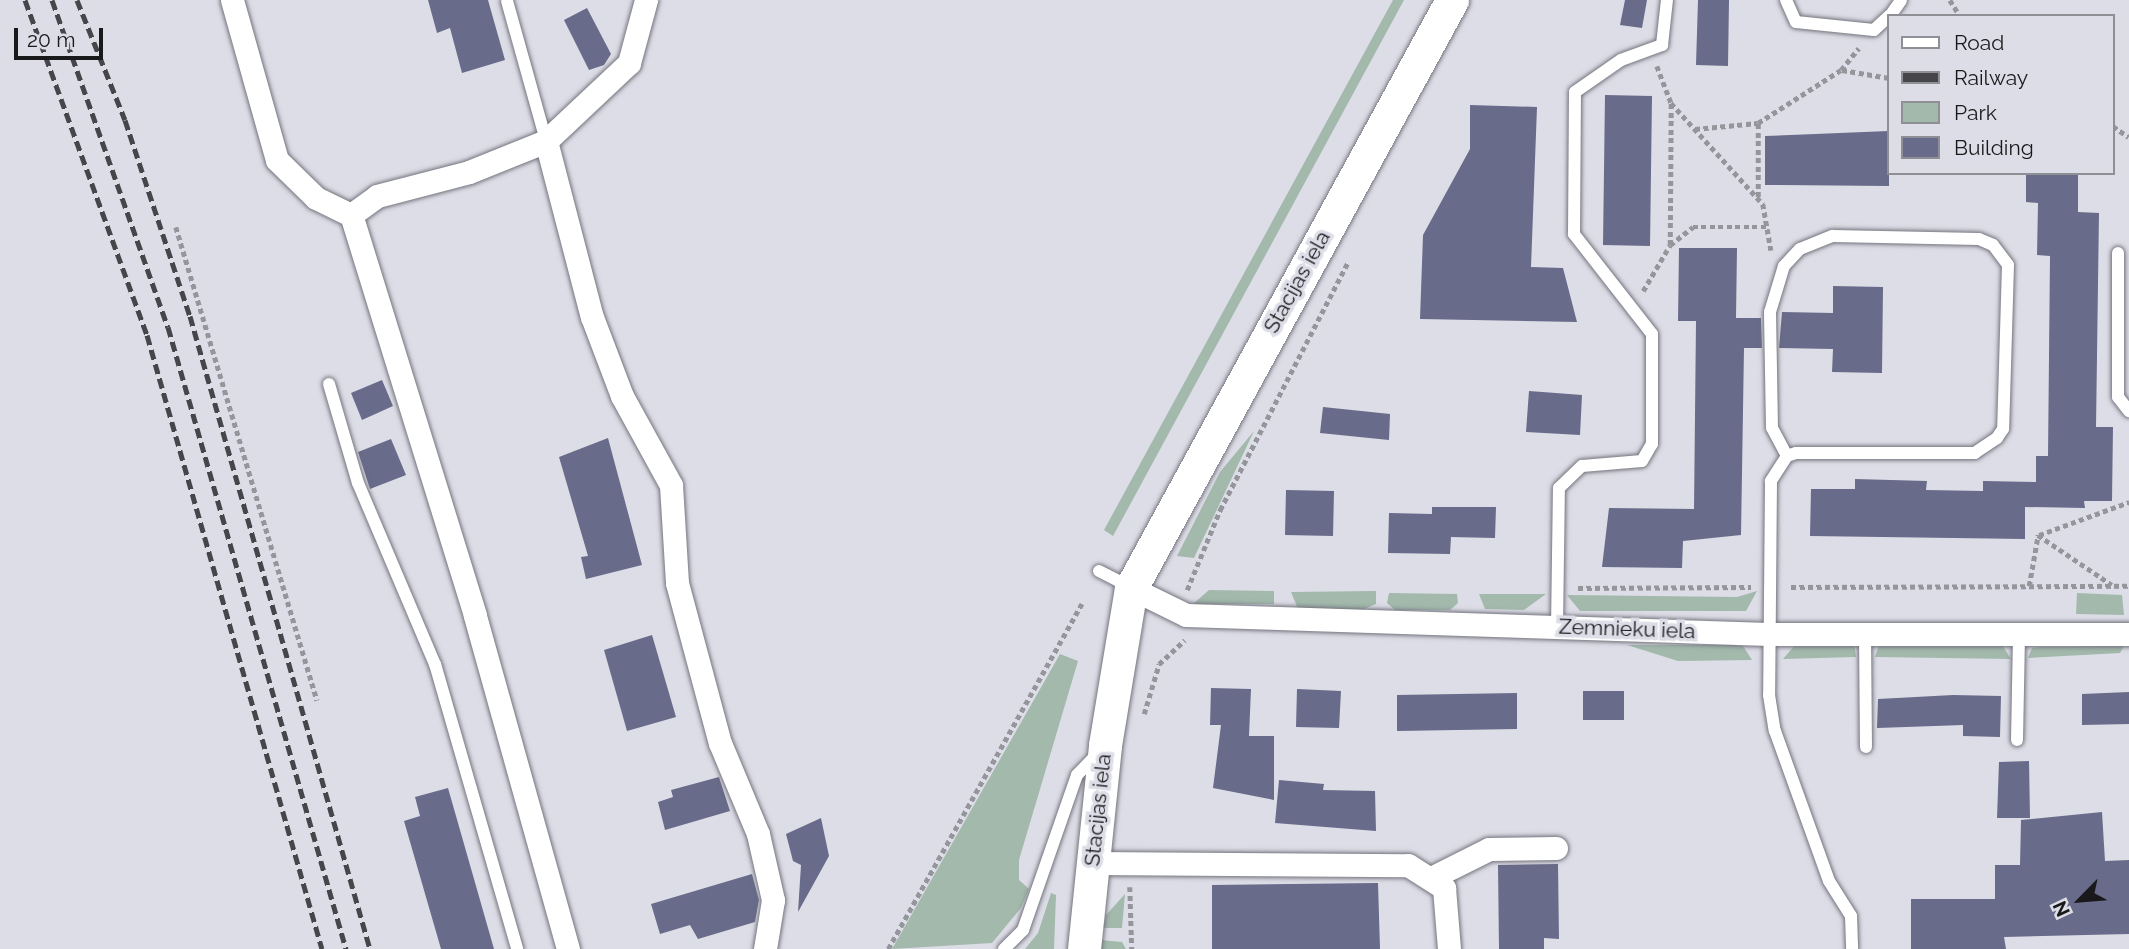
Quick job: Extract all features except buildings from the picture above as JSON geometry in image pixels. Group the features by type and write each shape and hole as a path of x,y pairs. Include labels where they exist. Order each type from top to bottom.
{"main road":[{"name":"Stacijas iela","path":"1084,949 1105,745 1137,577 1452,0"}],"street":[{"path":"232,0 277,160 316,198 351,215 475,615 568,949"},
{"path":"351,215 377,196 469,172 546,141 629,63 646,0"},
{"path":"546,141 592,317 622,396 671,485 677,583 720,743 758,834 773,900 765,949"},
{"name":"Zemnieku iela","path":"1137,577 1186,615 1769,634 2129,634"},
{"path":"1435,876 1489,849 1556,848"},
{"path":"1092,863 1408,865 1435,876 1448,901 1449,949"}],"lane":[{"path":"1557,626 1556,499 1564,478 1582,466 1634,465 1652,444 1652,334 1634,305 1574,234 1575,92 1621,60 1652,52 1662,45 1667,0"},
{"path":"1786,0 1796,22 1874,30 1888,17"},
{"path":"507,1 546,141"},
{"path":"1825,237 1979,239 1993,245 2008,265 2003,429 1987,448 1975,453 1787,456 1772,428 1770,312 1777,284 1800,249 1825,237"},
{"path":"2118,253 2118,397 2129,411"},
{"path":"329,384 358,483 435,664 517,949"},
{"path":"1787,456 1771,481 1769,634 1775,731 1829,880 1851,916 1852,949"},
{"path":"1099,571 1137,577"},
{"path":"1865,634 1866,747"},
{"path":"2017,740 2019,634"},
{"path":"1004,949 1023,930 1077,775 1105,745"}],"path":[{"path":"1695,129 1758,123 1841,70 1874,30"},
{"path":"1652,52 1671,103 1670,246"},
{"path":"1841,70 1888,78"},
{"path":"1671,103 1758,198"},
{"path":"1758,123 1758,198 1767,227 1777,284"},
{"path":"176,227 317,700"},
{"path":"1634,305 1670,246 1693,227 1767,227"},
{"path":"1189,584 1353,252"},
{"path":"2038,535 2129,502"},
{"path":"2029,586 2038,535"},
{"path":"2038,535 2113,586"},
{"path":"1556,588 2129,586"},
{"path":"888,949 1082,604"},
{"path":"1142,730 1159,664 1184,645"},
{"path":"1129,864 1132,949"}],"green space":[{"path":"1393,0 1404,0 1113,536 1104,530"},
{"path":"1254,431 1194,558 1177,556 1220,472"},
{"path":"1209,590 1274,591 1274,604 1193,604"},
{"path":"1376,591 1376,604 1362,610 1298,609 1291,592"},
{"path":"1757,591 1746,611 1580,611 1567,595 1737,597"},
{"path":"1389,593 1457,594 1458,603 1450,610 1395,610 1387,603"},
{"path":"2077,593 2122,595 2124,615 2076,614"},
{"path":"1479,594 1546,594 1524,610 1485,609"},
{"path":"1854,643 1856,657 1783,659 1795,645"},
{"path":"1627,645 1743,646 1752,660 1678,661"},
{"path":"1879,645 2002,645 2011,659 1875,657"},
{"path":"2124,646 2120,653 2028,658 2032,648"},
{"path":"1060,654 1078,661 1019,860 1019,880 1029,889 1021,908 992,943 892,949"},
{"path":"1051,893 1056,895 1054,949 1025,949 1038,933"},
{"path":"1125,894 1122,928 1103,928 1106,915"},
{"path":"1101,940 1122,942 1126,949 1101,949"}],"railway":[{"path":"25,0 147,335 322,949"},
{"path":"52,0 168,327 346,949"},
{"path":"77,0 125,120 190,316 370,949"}]}
